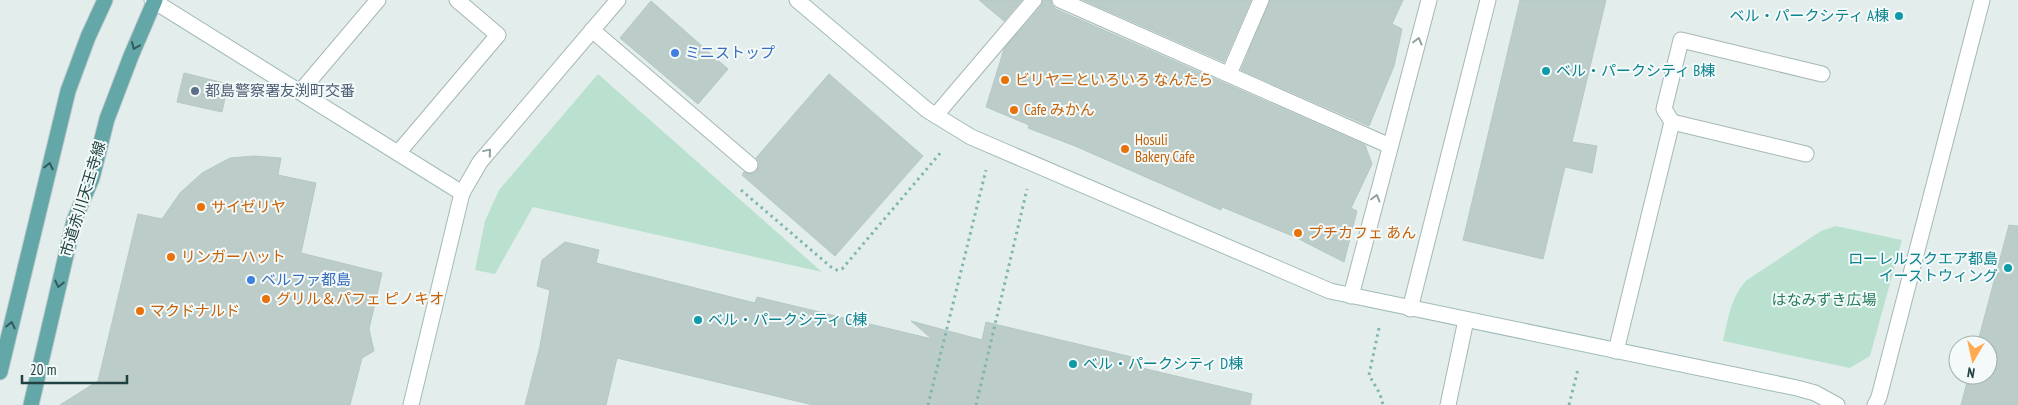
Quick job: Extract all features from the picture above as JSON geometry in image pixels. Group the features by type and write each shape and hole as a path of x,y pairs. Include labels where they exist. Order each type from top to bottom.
{"main road":[{"path":"0,372 68,91 88,37 106,0"},
{"name":"市道赤川天王寺線","path":"30,405 74,221 92,178 107,119 154,0"}],"street":[{"path":"154,0 462,193"},
{"path":"300,92 378,0"},
{"path":"398,153 498,35 457,0"},
{"path":"411,405 462,193 480,162 618,0"},
{"path":"797,0 927,110 971,137 1330,291 1796,388 1815,393 1837,405"},
{"path":"936,115 1034,0"},
{"path":"1060,0 1390,146"},
{"path":"1229,74 1262,0"},
{"path":"1351,296 1429,0"},
{"path":"1410,309 1488,0"},
{"path":"1875,405 1879,397 1982,0"},
{"path":"592,30 750,165"},
{"path":"1806,154 1672,122 1664,109 1681,40 1822,74"},
{"path":"1616,351 1672,122"},
{"path":"1448,405 1466,320"}],"path":[{"path":"740,189 831,267 837,270 842,269 942,151"},
{"path":"928,405 986,170"},
{"path":"976,405 1027,187"},
{"path":"1379,327 1369,375 1380,394 1382,405"},
{"path":"1569,405 1578,367"}],"green space":[{"path":"598,74 822,272 533,207 495,274 475,270 485,221 499,190"},
{"name":"はなみずき広場","path":"1836,226 1902,240 1870,356 1850,368 1723,341 1737,293 1747,280 1821,231"}],"building":[{"path":"979,0 1022,0 1004,21"},
{"path":"1043,0 1051,0 1052,5 1056,9 1365,145 1372,164 1351,208 1357,211 1344,262 1295,237 1222,207 1221,210 1075,146 1028,128 1029,125 986,107 1004,49 1041,6"},
{"path":"1083,0 1251,0 1224,62"},
{"path":"1270,0 1403,0 1392,24 1402,29 1394,66 1369,126 1241,70"},
{"name":"ベル・パークシティ B棟","path":"1520,0 1606,0 1572,142 1597,146 1592,173 1565,167 1543,259 1463,240"},
{"name":"ミニストップ","path":"651,1 728,69 698,104 620,38"},
{"name":"都島警察署友渕町交番","path":"184,73 228,84 222,112 177,102"},
{"path":"829,74 923,156 835,256 742,175 744,172 753,174 757,171 759,162 756,158"},
{"name":"ベルファ都島","path":"254,156 281,158 278,175 316,183 301,253 382,273 369,329 374,351 362,358 350,405 60,405 98,381 138,214 162,219 180,193 202,173 230,158"},
{"name":"ローレルスクエア都島 イーストウィング","path":"2009,225 2018,226 2018,405 1961,405 1966,385 1998,385 1998,335 1980,335"},
{"name":"ベル・パークシティ C棟","path":"565,242 599,250 596,263 755,303 757,297 932,339 911,321 982,340 986,322 1144,360 1142,368 1252,394 1250,405 813,405 617,358 606,405 525,405 540,346 550,290 537,286 542,260"}],"place":[{"name":"ベル・パークシティ A棟","path":"1899,16"},
{"name":"ミニストップ","path":"675,53"},
{"name":"ベル・パークシティ B棟","path":"1546,71"},
{"name":"ビリヤニといろいろ なんたら","path":"1005,80"},
{"name":"都島警察署友渕町交番","path":"195,91"},
{"name":"Cafe みかん","path":"1014,110"},
{"name":"Hosuli Bakery Cafe","path":"1125,149"},
{"name":"サイゼリヤ","path":"201,207"},
{"name":"プチカフェ あん","path":"1298,233"},
{"name":"リンガーハット","path":"171,257"},
{"name":"ローレルスクエア都島 イーストウィング","path":"2008,268"},
{"name":"ベルファ都島","path":"251,280"},
{"name":"グリル＆パフェ ピノキオ","path":"266,299"},
{"name":"マクドナルド","path":"140,311"},
{"name":"ベル・パークシティ C棟","path":"698,320"},
{"name":"ベル・パークシティ D棟","path":"1073,364"}]}
